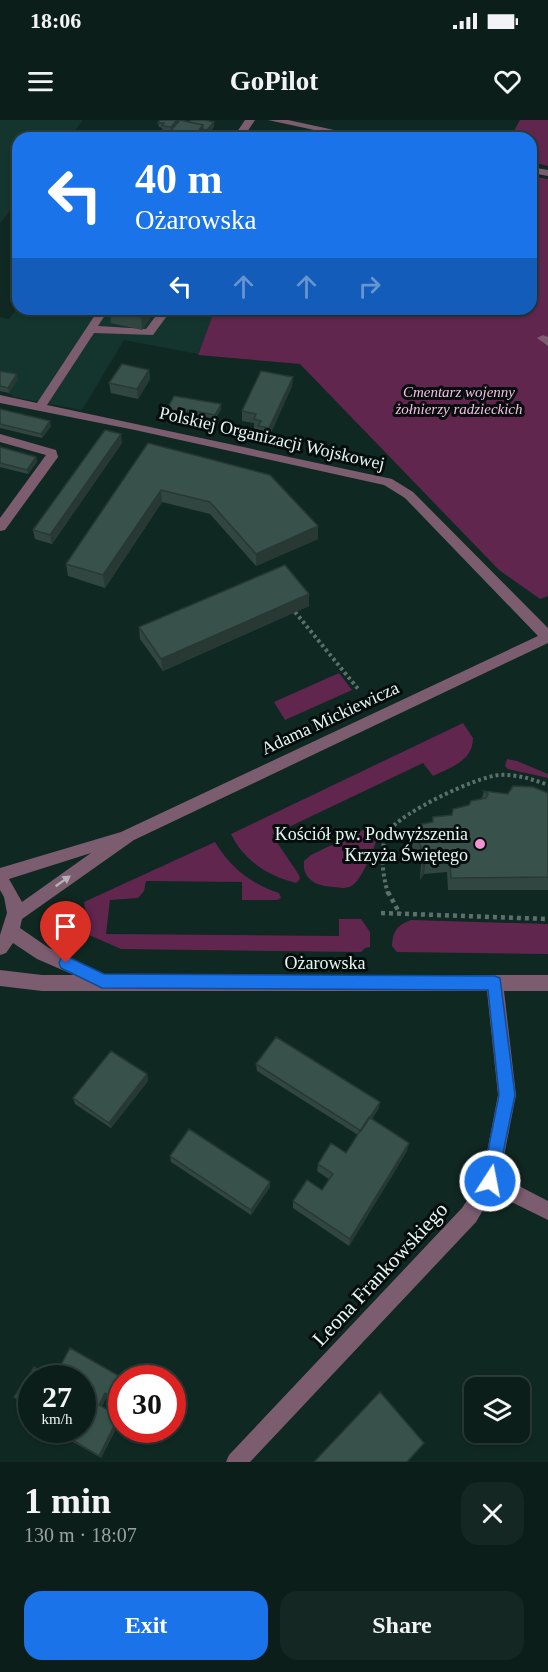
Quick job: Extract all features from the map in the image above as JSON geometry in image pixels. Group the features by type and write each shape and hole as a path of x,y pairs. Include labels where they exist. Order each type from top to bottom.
{"street":[{"path":"273,120 335,132"},
{"path":"40,407 100,315"},
{"path":"91,329 149,333 162,315"},
{"name":"Polskiej Organizacji Wojskowej","path":"0,399 388,482 409,495 548,637"},
{"path":"0,438 45,449 52,453 52,457 0,527"},
{"name":"Adama Mickiewicza","path":"0,877 129,835 548,637"},
{"name":"Adama Mickiewicza","path":"15,915 129,835"},
{"path":"0,877 12,894 15,915 12,932 0,948"},
{"name":"Ożarowska","path":"12,932 25,943 52,958 102,981"},
{"name":"Ożarowska","path":"0,978 42,983 102,981 548,983"},
{"name":"Leona Frankowskiego","path":"236,1462 469,1215 490,1181 507,1095 495,983"},
{"path":"490,1181 548,1211"}],"path":[{"path":"295,612 359,690"},
{"path":"400,914 390,900 385,882 384,845 389,830 401,818 479,780 496,776 515,776 548,784"},
{"path":"381,913 548,919"}],"shaded area":[{"path":"0,120 83,120 74,132 12,132 12,208 0,223"},
{"path":"12,315 213,315 198,354 124,340 82,410 14,397 0,391 0,317 9,319"}],"green space":[{"path":"520,120 548,120 548,166 537,163 537,132 513,132"},
{"name":"Cmentarz wojenny żołnierzy radzieckich","path":"537,177 548,179 548,596 540,599 499,570 300,364 198,355 213,315 537,315"},
{"path":"339,673 352,690 285,720 274,702"},
{"path":"463,723 473,738 472,746 465,758 454,766 433,776 423,763 272,835 299,875 300,879 296,883 267,872 250,860 236,844 231,834"},
{"path":"507,759 548,774 548,778 508,769 505,766"},
{"path":"365,829 372,829 378,834 372,853 357,882 344,888 317,884 308,878 304,861 311,855"},
{"path":"215,842 242,874 259,885 279,893 281,898 242,900 242,882 146,881 144,891 138,898 110,900 106,934 339,936 339,919 361,919 370,932 370,947 361,952 121,949 89,935 84,902"},
{"path":"411,920 548,924 548,954 397,952 392,946 393,936 399,926"}],"building":[{"path":"160,120 177,120 171,127 162,126 164,123 158,123"},
{"path":"180,120 203,125 197,132 170,132"},
{"path":"191,120 214,122 207,130 203,129 203,125 189,122"},
{"path":"122,364 149,370 137,389 109,383"},
{"path":"0,371 17,374 8,388 0,386"},
{"path":"261,371 293,377 269,428 258,426 261,421 254,419 256,414 242,411"},
{"path":"174,396 221,404 215,415 188,410 184,417 165,413"},
{"path":"0,409 50,421 41,434 0,424"},
{"path":"105,430 121,434 50,535 33,530"},
{"path":"148,443 270,475 318,526 256,554 210,502 161,490 103,575 66,564"},
{"path":"0,447 36,457 27,470 0,463"},
{"path":"285,565 309,594 161,659 139,627"},
{"name":"Kościół pw. Podwyższenia Krzyża Świętego","path":"513,786 533,787 548,793 548,877 451,878 450,859 426,861 423,867 423,851 414,833 418,825 433,822 433,817 452,815 453,809 469,805 471,801 486,798 488,794 484,791 508,794"},
{"path":"276,1037 380,1102 361,1131 256,1064"},
{"path":"111,1051 147,1074 109,1123 73,1098"},
{"path":"369,1117 409,1143 350,1239 293,1201 307,1180 322,1190 333,1174 318,1164 331,1143 346,1153"},
{"path":"189,1129 270,1182 251,1210 170,1156"},
{"path":"70,1348 108,1370 108,1394 105,1393 99,1405 108,1410 108,1438 99,1456 78,1443 96,1443 96,1365 61,1365"},
{"path":"380,1392 424,1443 407,1462 314,1462"}],"place":[{"name":"Kościół pw. Podwyższenia Krzyża Świętego","path":"480,844"}],"route":[{"path":"66,963 102,981 495,983 507,1095 490,1181"}]}
